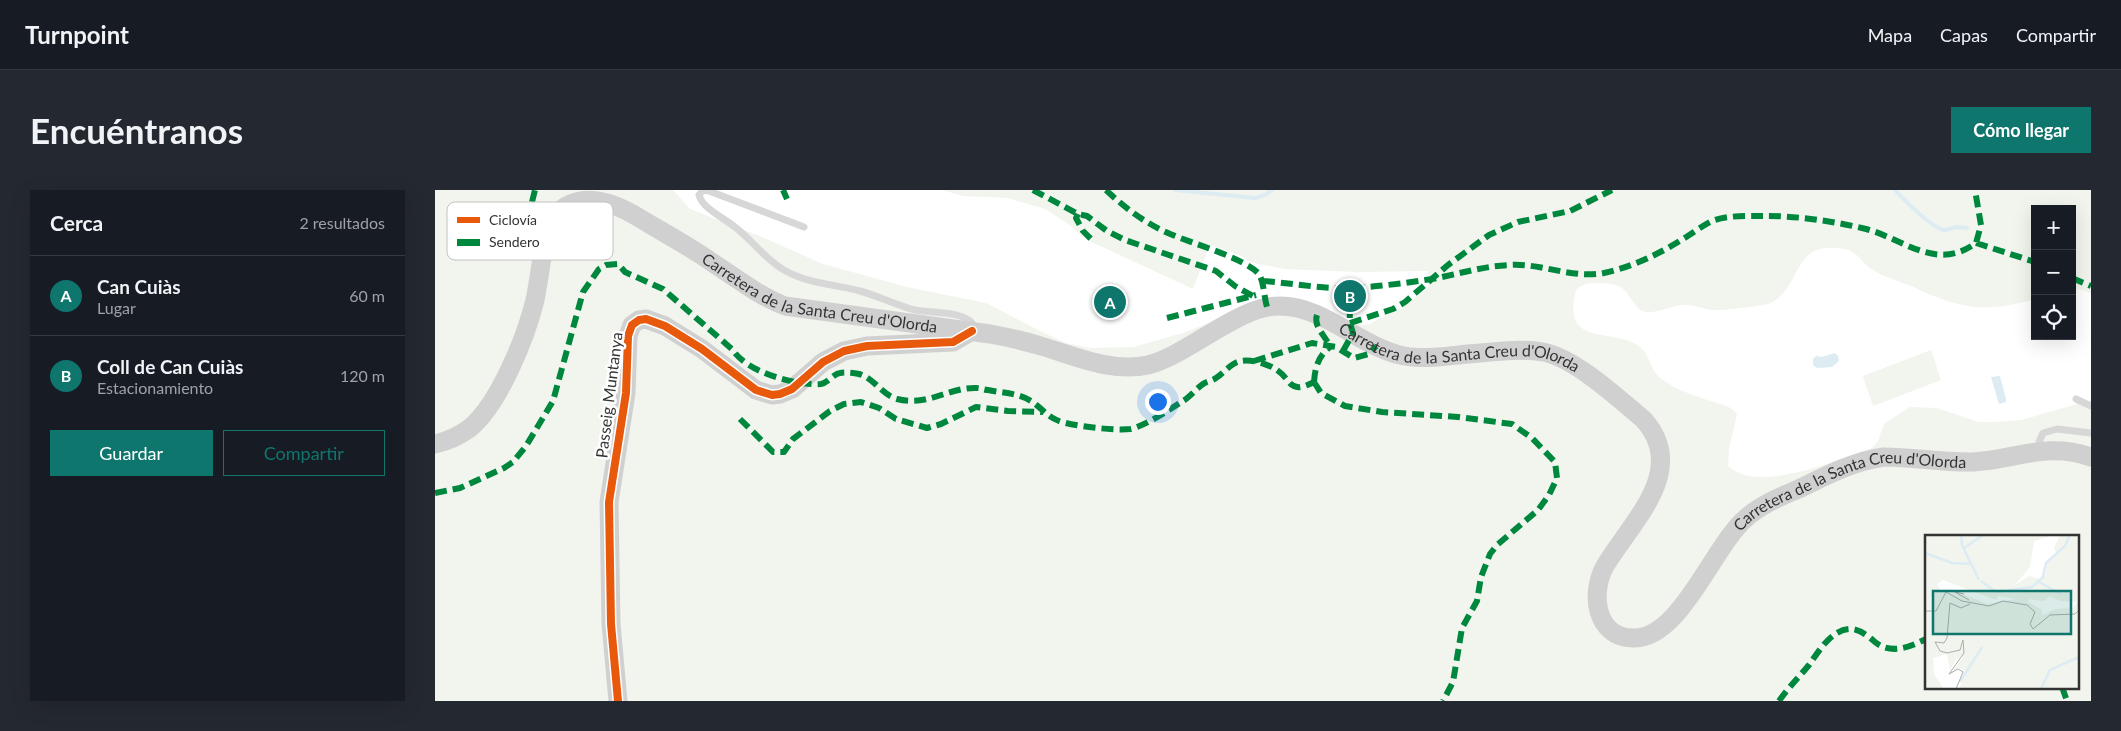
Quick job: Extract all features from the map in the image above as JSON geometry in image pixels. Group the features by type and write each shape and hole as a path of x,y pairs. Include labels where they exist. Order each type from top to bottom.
{"main road":[{"name":"Carretera de la Santa Creu d'Olorda","path":"576,202 605,202"},
{"name":"Carretera de la Santa Creu d'Olorda","path":"613,205 625,210 697,251 766,297 785,306 972,331 1022,340 1106,364 1135,366 1157,362 1249,314 1267,307 1278,306 1317,315 1382,349 1405,356 1529,350 1559,357 1574,366 1643,419 1651,427 1659,443 1658,476 1651,498 1605,565 1597,588 1599,612 1604,623 1612,632 1633,638 1646,637 1659,631 1669,622 1728,537 1745,519 1768,503 1841,469 1870,459 1884,457 1973,462 2041,451 2059,451 2091,457"},
{"name":"Carretera de la Santa Creu d'Olorda","path":"435,444 459,435 470,428 496,395 512,364 529,320 535,299 542,260"},
{"name":"Passeig Muntanya","path":"618,701 611,624 609,502 626,393 628,336 632,325 639,320 646,319 665,326 703,349 755,390 772,395 792,389 823,362 844,351 867,346 953,342 972,331"}],"lane":[{"path":"804,227 709,191 703,190 699,194 703,203 747,236 772,261 794,275 823,285 859,291 921,312 952,314 964,317 972,323 972,331"},
{"path":"2076,399 2091,406"},
{"path":"2041,451 2039,442 2043,433 2051,430 2091,433"}],"shaded area":[{"path":"435,190 673,190 690,209 762,237 823,264 907,287 986,303 1066,343 1090,348 1134,347 1186,332 1243,309 1367,325 1400,309 1429,287 1428,271 1357,272 1284,269 1250,262 1240,255 1210,245 1193,289 1085,239 1070,225 1045,209 1008,198 963,196 942,190 2091,190 2091,293 2076,290 2076,205 2031,205 2031,300 2017,304 1985,307 1957,304 1882,275 1868,266 1854,252 1835,248 1821,249 1811,253 1798,268 1781,296 1767,304 1716,310 1682,305 1644,312 1637,307 1622,288 1616,285 1593,283 1583,285 1576,290 1573,309 1576,321 1583,328 1592,333 1629,341 1640,347 1646,354 1655,373 1666,382 1693,395 1731,408 1737,414 1729,449 1728,466 1742,474 1759,477 1799,472 1872,448 1878,441 1884,424 1910,407 1937,408 1979,422 1997,422 2022,420 2091,400 2091,701 435,701"},
{"path":"1931,350 1941,380 1873,406 1863,376"},
{"path":"1835,353 1839,361 1832,367 1817,368 1813,365 1813,359 1816,356 1822,357"},
{"path":"2000,376 2006,402 1999,404 1991,377"}],"waterway":[{"path":"1175,190 1255,198 1265,195 1272,190"},
{"path":"1895,190 1918,213 1939,228 1944,230 1956,227 1967,228"}],"marked path":[{"path":"532,202 535,190"},
{"path":"783,190 787,199"},
{"path":"1033,190 1078,214 1087,216 1107,231 1125,240 1216,271 1235,286 1253,296"},
{"path":"1106,190 1120,203 1151,225 1242,262 1252,268 1261,277 1267,307"},
{"path":"1350,323 1393,309 1405,302 1448,265 1489,235 1518,222 1570,211 1612,190"},
{"path":"1263,281 1328,288 1391,285 1510,265 1534,266 1580,274 1604,273 1635,264 1655,255 1712,221 1738,216 1790,217 1841,224 1866,229 1920,251 1947,254 1961,251 1976,243 1981,225 1975,190"},
{"path":"1078,214 1076,218 1083,231 1093,241"},
{"path":"1976,243 2031,261"},
{"path":"435,493 460,488 504,468 513,462 526,446 553,401 583,292 599,269 606,265 618,264 625,272 663,289 749,365 773,376 799,383 821,384 840,373 859,374 869,379 892,397 908,401 928,399 957,390 978,388 1026,398 1051,417 1065,423 1094,428 1130,429 1143,425 1164,413 1186,399 1203,384 1219,376 1238,362 1260,362 1277,370 1295,387 1306,386 1314,382"},
{"path":"2076,280 2091,286"},
{"path":"1343,351 1353,333 1350,323 1349,288"},
{"path":"1167,318 1256,295"},
{"path":"1317,315 1318,327 1330,347"},
{"path":"1254,361 1312,343 1336,347 1354,358 1369,354 1376,346"},
{"path":"1314,382 1318,363 1330,347"},
{"path":"1314,382 1321,393 1345,406 1382,412 1458,417 1512,424 1532,438 1555,462 1557,478 1549,495 1538,510 1497,545 1490,554 1481,577 1477,601 1462,628 1453,682 1443,701"},
{"path":"740,419 773,452 784,452 793,439 830,411 844,404 861,402 879,408 896,419 927,428 941,424 976,407 1008,411 1043,412"},
{"path":"1779,701 1827,641 1838,632 1852,629 1865,634 1881,646 1894,649 1914,645 1925,640"},
{"path":"2062,688 2067,701"}],"cycle path":[{"path":"618,701 611,624 609,502 626,393 628,336 632,325 639,320 646,319 665,326 702,349 756,390 772,395 792,389 823,362 844,351 867,346 953,342 972,331"}],"place":[{"name":"Coll de Can Cuiàs","path":"1350,296"},
{"name":"Can Cuiàs","path":"1110,302"}]}
